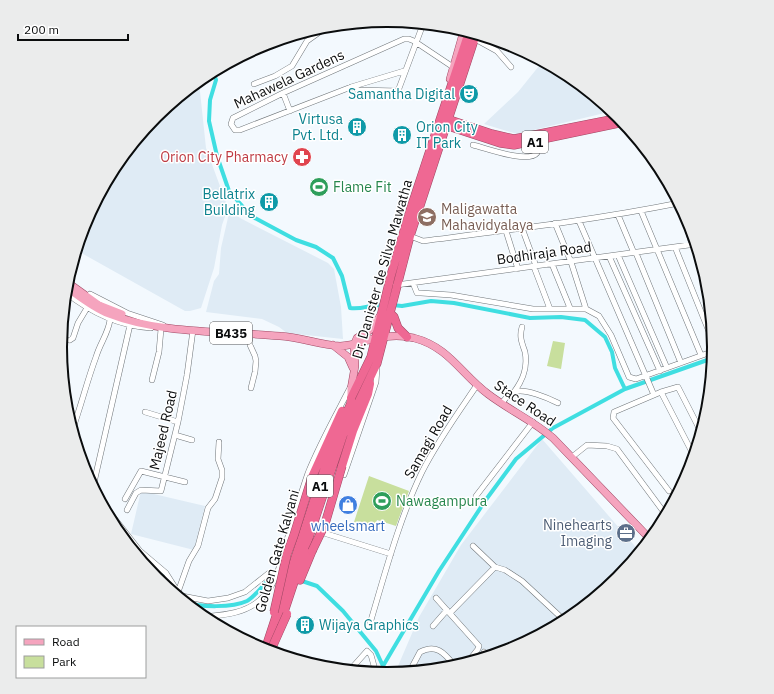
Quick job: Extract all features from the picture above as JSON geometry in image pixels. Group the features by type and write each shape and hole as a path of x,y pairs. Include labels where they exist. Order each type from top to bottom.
{"highway":[{"path":"445,118 468,37"},
{"path":"454,89 475,40"},
{"name":"A1","path":"445,118 514,140 612,120"},
{"name":"A1","path":"445,118 509,145 538,141 616,124"},
{"name":"Dr. Danister de Silva Mawatha","path":"390,296 396,286 445,118"},
{"name":"Dr. Danister de Silva Mawatha","path":"294,573 311,529 343,435 377,363 380,338 412,206 445,118"},
{"path":"386,312 394,317 398,328 407,337"},
{"name":"Dr. Danister de Silva Mawatha","path":"290,585 330,452 351,403 351,398 367,369 380,338"},
{"name":"Golden Gate Kalyani","path":"273,646 305,567 325,524 353,431 368,394 371,377"},
{"name":"Golden Gate Kalyani","path":"262,642 274,612 287,554 312,477 335,425 347,402 351,398"},
{"name":"A1","path":"267,644 290,585"},
{"name":"A1","path":"273,646 290,585"}],"main road":[{"path":"445,118 453,67 462,36"},
{"path":"445,118 476,40"},
{"name":"B435","path":"73,286 99,305 154,325"},
{"name":"B435","path":"72,292 85,302 108,314 136,323 176,329 281,336 332,345 354,345 380,338"},
{"path":"351,398 350,392 355,366 354,345 357,338 370,330 386,312"},
{"name":"Stace Road","path":"380,338 407,337 438,347 477,385 502,403 536,423 553,438 646,535"},
{"path":"332,345 348,357 354,372"}],"street":[{"path":"351,87 358,90 398,91 404,71 421,29"},
{"path":"254,84 275,76 292,66 307,41 315,35"},
{"name":"Mahawela Gardens","path":"404,71 351,87 240,130 235,130 231,124 233,118 283,93 404,39 409,39 416,43 453,67"},
{"path":"486,43 497,51 511,67"},
{"path":"283,93 290,110"},
{"path":"473,145 510,155 530,157 537,153 538,141"},
{"path":"410,236 423,241 506,231 618,215 673,204"},
{"path":"641,210 701,355"},
{"path":"618,215 681,363"},
{"path":"579,221 645,377 654,394"},
{"path":"555,224 586,309"},
{"path":"522,228 550,309"},
{"path":"506,231 518,269"},
{"name":"Bodhiraja Road","path":"396,286 690,245"},
{"path":"676,247 706,323"},
{"path":"618,255 667,368"},
{"path":"609,256 660,371"},
{"path":"552,264 570,308"},
{"path":"74,283 85,292 113,307 176,329"},
{"path":"413,283 417,293 451,295 533,309 586,309 599,316 611,335 629,377 636,379 645,377 707,353"},
{"path":"71,296 87,308 110,320 130,325 161,329 176,329"},
{"path":"70,340 73,338 79,320 87,308"},
{"path":"76,420 95,359 108,331 110,320"},
{"path":"95,478 130,325"},
{"path":"502,403 514,392 523,379 526,363 520,338 522,327"},
{"path":"152,380 159,352 161,329"},
{"name":"Majeed Road","path":"127,510 136,492 141,490 161,491 188,375 193,330"},
{"path":"250,334 250,345 256,356 255,372 251,388"},
{"path":"325,533 352,448 376,382 377,363"},
{"path":"214,616 232,614 248,609 260,600 274,582 308,474 323,440 353,381"},
{"name":"Samagi Road","path":"369,627 391,554 425,467 477,385"},
{"path":"669,492 614,418 614,412 654,394 678,387 697,425"},
{"path":"514,392 538,395 558,403"},
{"path":"661,392 690,449"},
{"path":"145,412 178,422"},
{"path":"476,496 536,423"},
{"path":"175,435 192,440"},
{"path":"179,590 189,561 198,546 208,508 215,499 222,478 222,470 218,459 219,442"},
{"path":"572,457 586,445 613,446 617,449 663,509"},
{"path":"125,499 139,472 144,471 185,482"},
{"path":"311,529 391,554"},
{"path":"473,546 495,567 505,570 522,581 560,616"},
{"path":"141,552 166,572 175,587"},
{"path":"433,626 495,567"},
{"path":"187,597 208,600 228,598 245,592 269,573 294,573"},
{"path":"436,598 479,646 473,655"},
{"path":"413,666 420,652 430,648 440,650 450,661"},
{"path":"355,665 367,651 373,659 375,666"}],"shaded area":[{"path":"539,66 582,93 605,113 517,134 484,124 518,92"},
{"path":"200,88 206,148 228,208 222,225 214,268 201,308 185,311 81,253 100,205 121,169 133,152 146,136 176,106"},
{"path":"230,209 240,218 328,263 334,269 341,307 343,339 287,333 279,327 262,319 206,312 214,281 219,274 221,248"},
{"path":"542,439 636,548 598,588 582,601 565,613 529,634 509,643 470,656 429,664 398,666 419,617 461,545"},
{"path":"141,491 205,506 194,550 131,534"}],"green space":[{"path":"553,341 565,343 561,369 547,366"},
{"name":"Nawagampura","path":"369,476 409,491 396,526 377,520 374,529 354,522"}],"water":[{"path":"157,569 163,573 171,583"}],"waterway":[{"path":"215,77 216,80 210,100 209,121 217,156 229,191 251,216 296,240 316,247 333,258 342,276 350,308 384,305"},
{"path":"392,305 402,306 431,301 454,303 530,318 561,317 585,320 605,337 612,352 615,368 625,389"},
{"path":"383,667 439,571 485,501 516,459 553,428 625,389 706,360"},
{"path":"197,605 225,606 247,601 255,595 270,578 277,575"},
{"path":"299,580 317,586 343,611 376,651 383,666"}],"place":[{"name":"Samantha Digital","path":"469,94"},
{"name":"Virtusa Pvt. Ltd.","path":"357,127"},
{"name":"Orion City IT Park","path":"402,135"},
{"name":"Orion City Pharmacy","path":"302,157"},
{"name":"Flame Fit","path":"319,187"},
{"name":"Bellatrix Building","path":"269,202"},
{"name":"Maligawatta Mahavidyalaya","path":"427,217"},
{"name":"Nawagampura","path":"382,501"},
{"name":"wheelsmart","path":"348,505"},
{"name":"Ninehearts Imaging","path":"626,533"},
{"name":"Wijaya Graphics","path":"305,625"}]}
